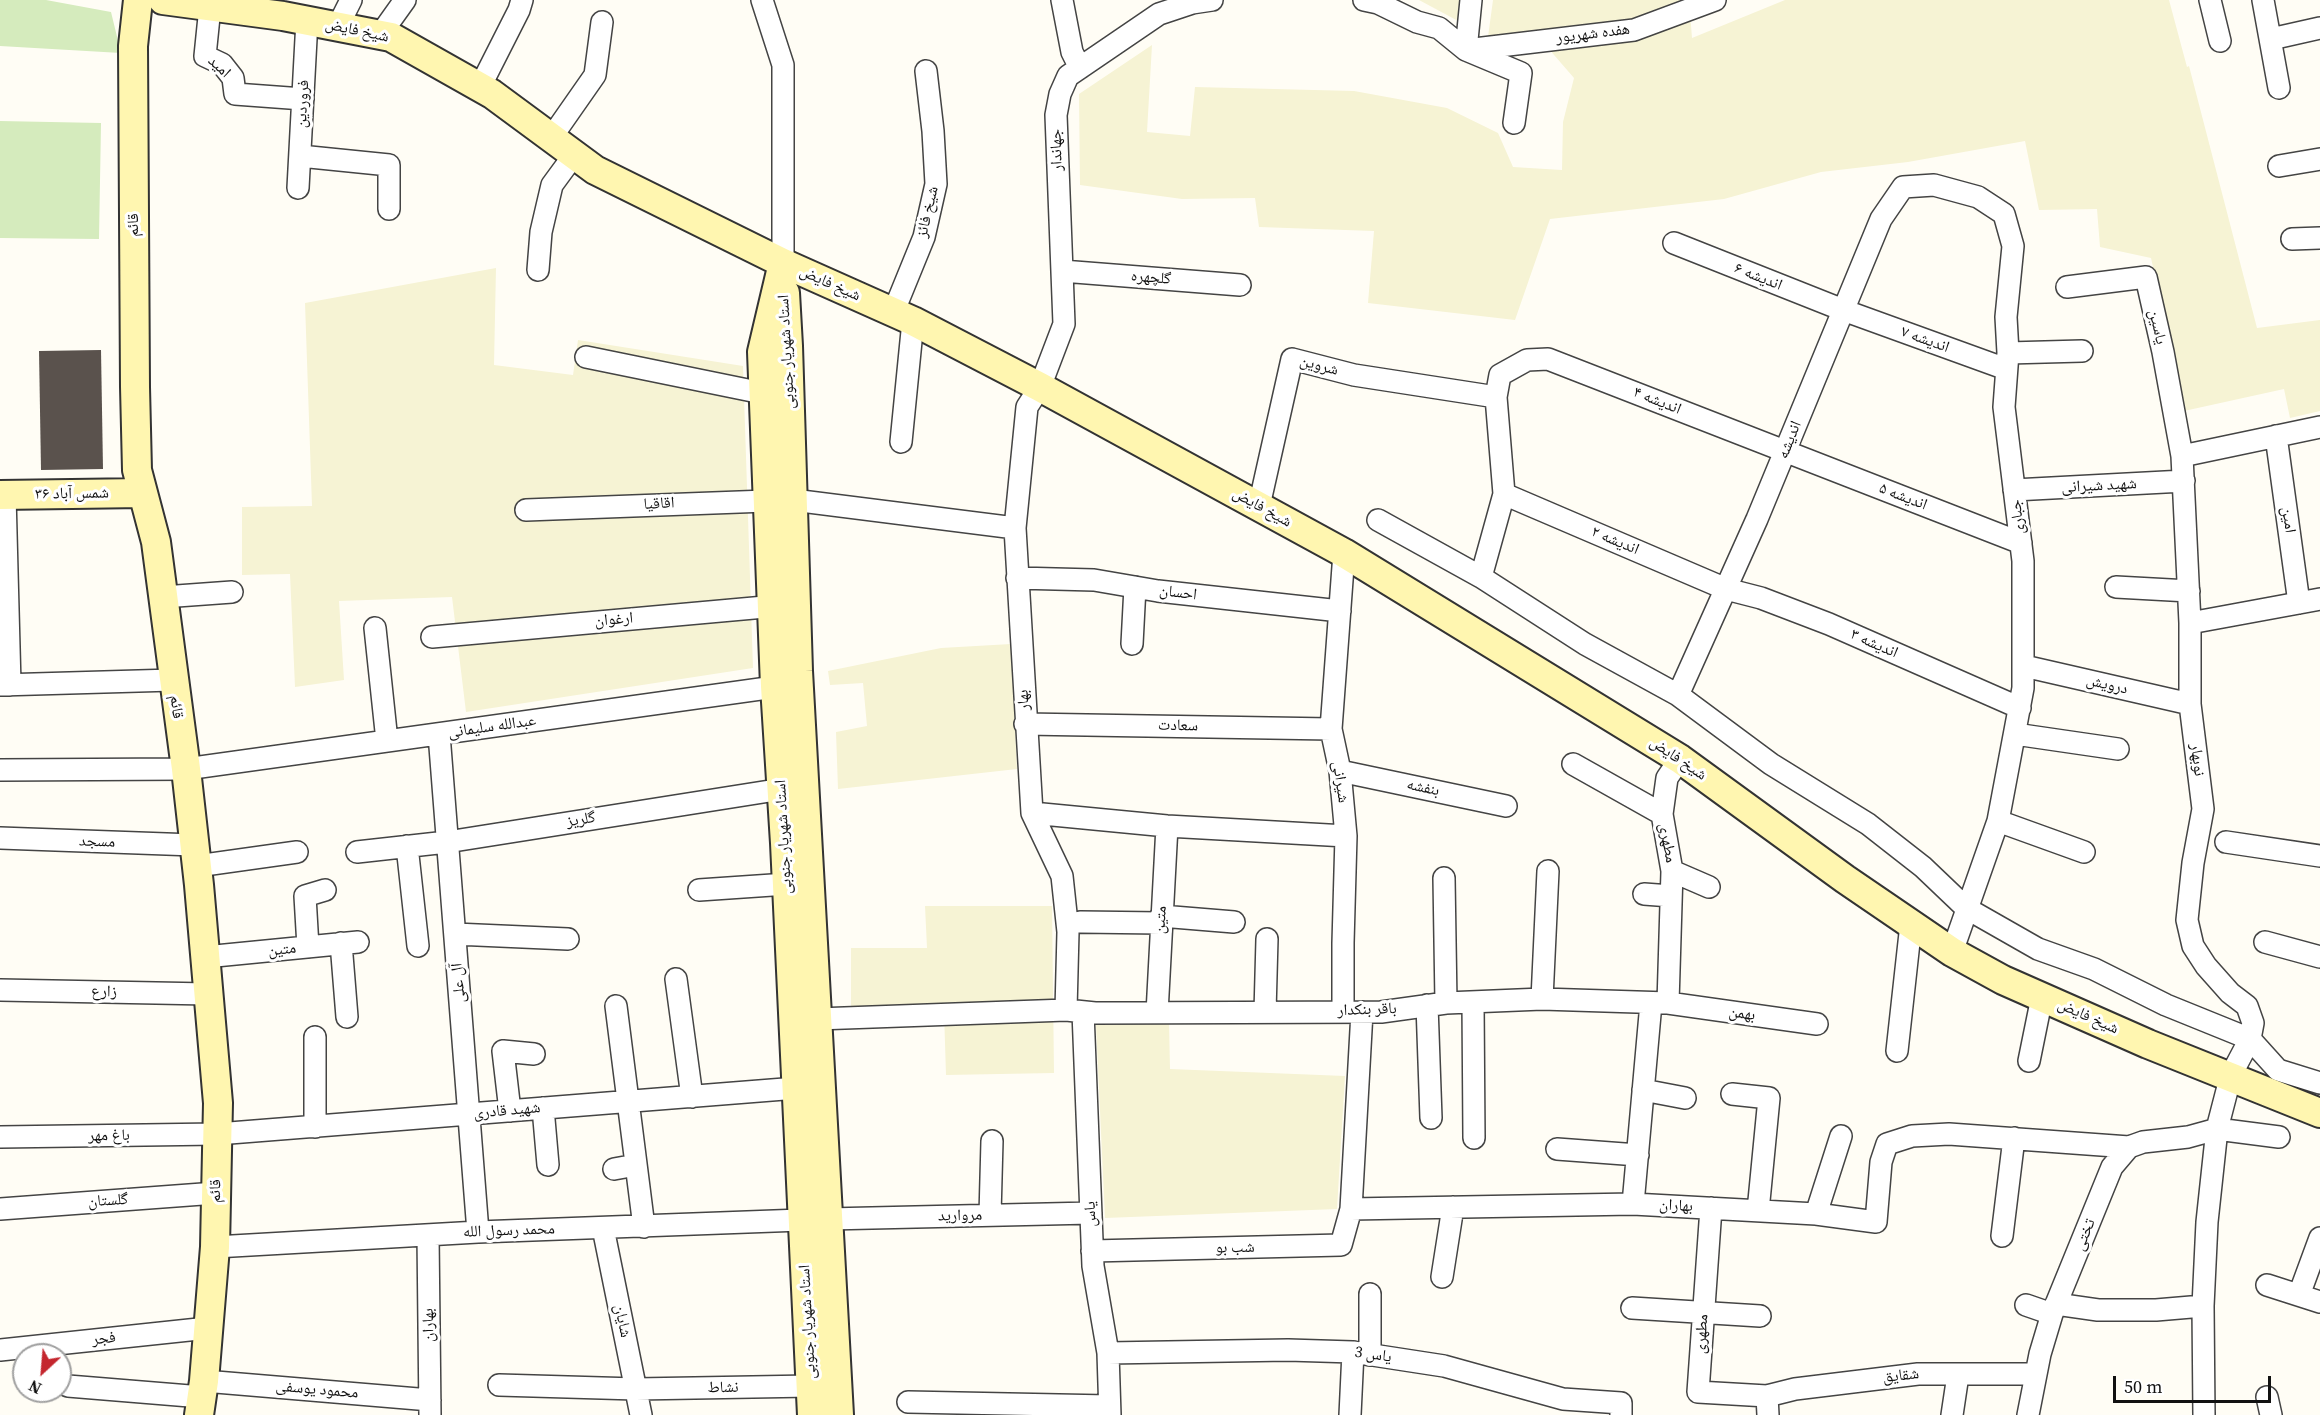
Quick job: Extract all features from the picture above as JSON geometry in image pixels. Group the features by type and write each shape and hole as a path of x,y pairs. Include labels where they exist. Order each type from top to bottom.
{"street":[{"name":"قائم","path":"138,0 134,46 137,470 156,542 186,769 206,957 218,1103 215,1247 201,1398"},
{"name":"شیخ فایض","path":"163,0 283,15 391,37 480,87 595,170 783,263 903,317 1040,387 1344,553 1680,759 1952,952 2003,980 2148,1044 2320,1113"},
{"path":"339,26 351,0"},
{"path":"380,34 405,0"},
{"path":"480,87 522,0"},
{"path":"762,0 783,65 783,263"},
{"path":"1062,0 1072,52 1080,68"},
{"name":"جهاندار","path":"1040,387 1064,324 1056,115 1060,94 1068,76 1159,14 1192,3 1212,0"},
{"path":"1365,0 1377,3 1417,22 1439,28 1466,50 1521,73 1514,123"},
{"path":"1466,50 1471,0"},
{"name":"هفده شهریور","path":"1466,50 1634,30 1715,0"},
{"path":"2210,0 2220,42"},
{"path":"2263,0 2279,88"},
{"name":"امید","path":"210,7 205,56 222,64 233,78 235,94 303,99"},
{"name":"فروردین","path":"298,188 307,20"},
{"path":"551,138 595,75 602,22"},
{"path":"2271,39 2320,28"},
{"name":"شیخ فائز","path":"901,442 903,317 936,184 926,71"},
{"path":"538,270 541,232 552,185 574,155"},
{"path":"300,156 389,165 389,208"},
{"path":"2278,166 2320,159"},
{"name":"جباری","path":"1904,187 1934,185 1978,197 2004,214 2013,246 2006,317 2007,361 2004,407 2023,561 2023,687 1998,821 1965,908 1952,952"},
{"name":"اندیشه","path":"1678,695 1785,452 1881,219 1904,187"},
{"path":"2292,239 2320,238"},
{"name":"اندیشه ۶","path":"1674,243 1843,310"},
{"name":"استاد شهریار جنوبی","path":"783,263 777,396 787,685 798,886 797,1088 839,1415"},
{"name":"گلچهره","path":"1062,271 1240,285"},
{"name":"یاسین","path":"2067,287 2146,277 2163,352 2182,456"},
{"name":"اندیشه ۷","path":"1843,310 2007,361"},
{"path":"2007,361 2082,351"},
{"path":"586,357 777,396"},
{"name":"شروین","path":"1259,506 1292,359 1354,375 1496,397"},
{"name":"اندیشه ۴","path":"1496,397 1500,375 1527,360 1548,359 1785,452"},
{"name":"بهار","path":"1040,387 1027,407 1015,528 1025,723 1032,813 1062,876 1075,1011"},
{"path":"1481,577 1504,494 1496,397"},
{"path":"2182,456 2320,427"},
{"name":"امین","path":"2276,436 2310,601"},
{"name":"اندیشه ۵","path":"1785,452 2021,543"},
{"name":"نوبهار","path":"2182,456 2189,591 2190,704 2203,809 2193,863 2187,920 2193,946 2206,966 2230,993 2247,1006 2253,1023 2250,1039"},
{"name":"شهید شیرانی","path":"2014,490 2184,481"},
{"name":"شمس آباد ۳۶","path":"3,495 143,493"},
{"name":"اندیشه ۲","path":"1504,494 1726,589"},
{"path":"3,495 5,685 173,680"},
{"name":"اقاقیا","path":"526,510 781,500 1015,528"},
{"path":"1378,520 1481,577 1585,644 1678,695 1771,764 1868,824 1923,867 1965,908 2038,949 2094,969 2166,1005 2250,1039 2278,1070 2320,1083"},
{"name":"شیرانی","path":"1344,553 1331,729 1340,771 1346,836 1343,943 1353,1012"},
{"name":"احسان","path":"1017,578 1094,580 1135,587 1340,611"},
{"path":"1132,644 1135,587"},
{"path":"2116,587 2189,591"},
{"name":"اندیشه ۳","path":"1726,589 1761,598 1829,624 2020,708"},
{"path":"163,597 232,592"},
{"path":"2190,623 2310,601"},
{"name":"ارغوان","path":"432,637 784,605"},
{"path":"375,628 387,741"},
{"name":"درویش","path":"2024,666 2190,704"},
{"name":"عبدالله سلیمانی","path":"0,770 186,769 787,685"},
{"name":"سعادت","path":"1025,723 1331,729"},
{"name":"آل علی","path":"439,734 478,1232"},
{"path":"2015,735 2118,750"},
{"name":"مطهری","path":"1633,1204 1643,1090 1659,1003 1671,896 1672,871 1662,814 1667,778 1680,759"},
{"path":"1573,764 1662,814"},
{"name":"بنفشه","path":"1340,771 1506,806"},
{"name":"گلریز","path":"357,852 447,842 793,787"},
{"path":"1032,813 1167,826 1346,836"},
{"path":"1998,821 2084,852"},
{"name":"متین","path":"1157,1013 1167,826"},
{"name":"مسجد","path":"0,838 195,856 297,852"},
{"path":"2226,842 2320,856"},
{"path":"407,846 418,946"},
{"path":"1542,999 1548,871"},
{"path":"1672,871 1710,887"},
{"path":"1431,1118 1444,878"},
{"path":"699,890 798,886"},
{"name":"استاد شهریار جنوبی","path":"798,886 817,1019 812,1415"},
{"path":"308,947 304,896 325,890"},
{"path":"1644,894 1671,896"},
{"path":"1080,922 1161,920 1234,922"},
{"path":"1897,1051 1911,924"},
{"path":"455,934 568,939"},
{"path":"1265,1012 1267,939"},
{"path":"2265,942 2320,957"},
{"name":"متین","path":"206,957 350,943 347,1017"},
{"path":"676,979 692,1097"},
{"name":"زارع","path":"0,990 208,994"},
{"path":"2029,1061 2042,997"},
{"name":"باقر بنکدار","path":"817,1019 1075,1011 1381,1012 1436,1004 1542,999 1659,1003"},
{"path":"1473,1002 1474,1138"},
{"name":"بهمن","path":"1659,1003 1817,1024"},
{"path":"616,1006 644,1227"},
{"name":"یاس","path":"1075,1011 1093,1266 1108,1353 1109,1410"},
{"path":"1351,1209 1353,1012"},
{"path":"315,1037 315,1126"},
{"path":"2204,1415 2203,1306 2207,1222 2217,1129 2231,1076 2250,1039"},
{"path":"510,1111 503,1051 534,1054"},
{"name":"شهید قادری","path":"217,1134 797,1088"},
{"path":"1643,1090 1685,1098"},
{"path":"1732,1094 1769,1098 1758,1211"},
{"path":"543,1108 548,1166"},
{"path":"2129,1147 2143,1142 2188,1137 2217,1129 2279,1137"},
{"name":"باغ مهر","path":"0,1137 217,1134"},
{"name":"بهاران","path":"1351,1209 1633,1204 1816,1214 1876,1222 1881,1162 1887,1144 1912,1136 1949,1134 2129,1147"},
{"path":"1816,1214 1841,1136"},
{"path":"2002,1236 2014,1138"},
{"path":"990,1215 992,1141"},
{"name":"تختی","path":"2028,1415 2036,1374 2054,1309 2112,1167 2129,1147"},
{"path":"1557,1149 1638,1155"},
{"path":"614,1169 636,1165"},
{"name":"گلستان","path":"0,1209 216,1193"},
{"path":"1442,1277 1453,1207"},
{"name":"مطهری","path":"1711,1208 1698,1392 1767,1405"},
{"name":"شب بو","path":"1092,1251 1341,1245 1351,1209"},
{"name":"مروارید","path":"815,1220 1091,1213"},
{"name":"محمد رسول الله","path":"215,1247 478,1232 815,1220"},
{"name":"شایان","path":"603,1228 641,1415"},
{"name":"بهاران","path":"428,1235 430,1407"},
{"path":"2299,1295 2320,1240"},
{"path":"2267,1285 2320,1302"},
{"path":"1350,1415 1370,1294"},
{"path":"2026,1305 2054,1309 2098,1310 2156,1310 2203,1306"},
{"path":"1632,1308 1760,1316"},
{"name":"فجر","path":"0,1350 208,1328"},
{"name":"یاس 3","path":"1108,1353 1288,1350 1361,1353 1444,1366 1563,1399 1621,1403 1621,1415"},
{"name":"شقایق","path":"1767,1405 1795,1389 1918,1374 2036,1374"},
{"path":"1952,1415 1958,1375"},
{"name":"نشاط","path":"499,1385 636,1389 811,1386"},
{"name":"محمود یوسفی","path":"72,1386 201,1398 430,1407"},
{"path":"908,1402 1109,1410"}],"shaded area":[{"path":"1419,0 1461,0 1460,22"},
{"path":"1493,0 1689,0 1692,38 1785,0 2169,0 2187,67 2189,66 2257,328 2320,320 2320,411 2290,418 2284,389 2184,411 2151,258 2100,247 2097,209 2039,210 2025,141 1908,162 1821,172 1724,199 1550,219 1515,320 1368,303 1374,231 1259,227 1255,198 1182,199 1080,185 1079,94 1152,45 1147,132 1190,136 1195,87 1354,91 1447,108 1498,133 1513,167 1562,170 1563,122 1574,78 1548,48 1488,37"},
{"path":"496,268 494,365 573,375 578,340 743,366 753,668 466,712 452,597 339,601 344,680 295,687 290,574 242,575 242,507 312,506 305,303"},
{"path":"1011,644 1017,769 838,789 836,732 867,726 863,683 830,685 828,671 941,648"},
{"path":"925,906 1052,906 1054,1073 946,1075 944,1011 851,1008 851,948 927,948"},
{"path":"1169,1022 1170,1069 1345,1076 1337,1209 1105,1218 1096,1025"}],"green space":[{"path":"0,0 46,0 111,12 121,53 0,46"},
{"path":"0,121 101,123 99,239 0,238"}],"building":[{"path":"101,350 103,469 41,470 39,351"}]}
